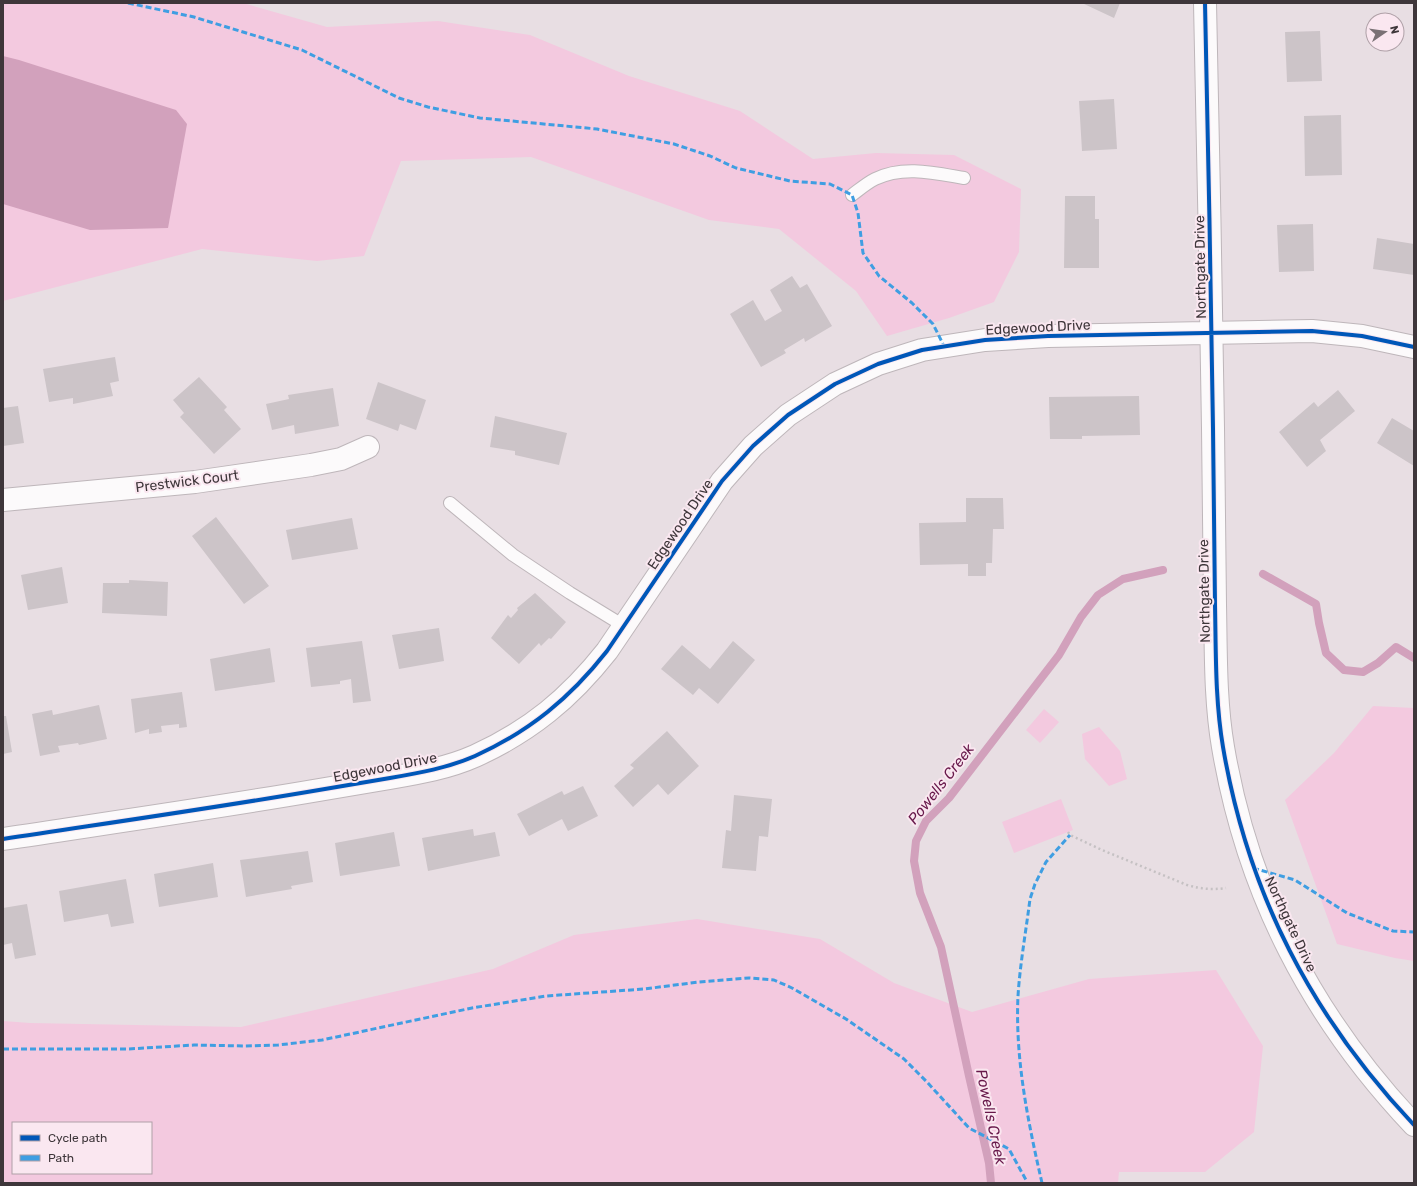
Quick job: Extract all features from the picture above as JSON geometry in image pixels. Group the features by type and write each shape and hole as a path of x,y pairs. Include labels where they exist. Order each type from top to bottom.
{"street":[{"name":"Northgate Drive","path":"1205,3 1212,332 1216,671 1223,746 1235,808 1253,868 1277,926 1306,982 1343,1040 1385,1095 1414,1126"},
{"name":"Edgewood Drive","path":"3,839 266,799 434,771 474,757 505,742 527,728 561,702 591,672 607,651 727,475 753,446 788,415 835,384 878,364 922,350 984,340 1048,336 1312,331 1362,336 1414,347"},
{"name":"Prestwick Court","path":"3,500 194,482 311,465 340,459 368,448"}],"lane":[{"path":"852,195 875,179 894,172 930,172 964,178"},
{"path":"450,503 513,555 570,593 624,626"}],"path":[{"path":"1068,832 1070,835 1102,850 1187,885 1210,890 1226,888"}],"shaded area":[{"path":"3,3 243,3 327,27 438,21 530,35 629,76 740,111 813,159 876,153 954,155 1021,189 1019,252 994,302 949,318 887,336 856,291 779,229 709,220 531,157 401,161 364,256 317,261 202,249 3,301"},
{"path":"3,56 176,110 187,124 168,228 90,230 3,204"},
{"path":"1373,706 1414,708 1414,961 1337,944 1285,800 1334,753"},
{"path":"1044,709 1059,722 1040,743 1026,730"},
{"path":"1099,727 1120,751 1127,779 1109,786 1085,759 1082,734"},
{"path":"1061,799 1073,830 1014,853 1002,822"},
{"path":"697,919 820,939 894,983 972,1012 1089,979 1216,970 1263,1046 1254,1132 1205,1172 1119,1172 1118,1183 3,1183 3,1021 30,1023 241,1027 493,969 574,935"}],"building":[{"path":"1082,3 1120,3 1114,18"},
{"path":"1320,31 1322,81 1287,82 1285,32"},
{"path":"1114,99 1117,149 1082,151 1079,101"},
{"path":"1341,115 1342,175 1305,176 1304,116"},
{"path":"1065,196 1095,196 1095,219 1099,219 1099,268 1064,268"},
{"path":"1313,224 1314,271 1279,272 1277,225"},
{"path":"1377,238 1414,244 1414,275 1373,269"},
{"path":"792,276 800,288 807,284 832,326 805,342 804,338 784,350 786,353 761,367 730,314 753,300 765,321 782,311 770,290"},
{"path":"115,357 119,381 110,383 113,396 73,404 73,398 49,402 43,369"},
{"path":"199,377 227,407 224,410 241,429 214,454 180,417 184,413 173,400"},
{"path":"378,382 426,400 416,430 400,424 398,431 366,419"},
{"path":"333,388 339,426 295,434 294,425 272,430 266,404 289,399 288,395"},
{"path":"1338,390 1355,411 1320,440 1326,451 1307,467 1279,432 1314,402 1318,407"},
{"path":"1139,396 1140,435 1082,436 1082,439 1050,439 1049,397"},
{"path":"18,406 24,443 3,446 3,408"},
{"path":"495,416 567,433 559,465 515,455 515,451 490,447"},
{"path":"1392,418 1414,431 1414,466 1377,443"},
{"path":"966,498 1003,498 1004,529 993,529 992,563 986,563 986,576 968,576 968,564 920,565 919,523 966,522"},
{"path":"216,517 269,586 244,604 192,536"},
{"path":"352,518 358,549 292,560 286,530"},
{"path":"62,567 68,603 28,610 21,575"},
{"path":"129,580 168,582 167,616 102,613 103,583 129,583"},
{"path":"535,593 566,622 551,639 549,638 541,646 539,643 519,664 491,638 508,615 511,618 518,610 517,608"},
{"path":"439,628 444,661 399,669 392,635"},
{"path":"362,641 371,701 353,703 351,679 340,681 340,684 311,687 306,648"},
{"path":"733,641 755,660 718,704 699,688 693,695 661,669 682,645 710,669"},
{"path":"270,648 275,682 215,691 210,659"},
{"path":"182,692 187,727 179,728 179,724 161,726 162,732 149,734 149,729 135,733 131,699"},
{"path":"99,705 107,739 79,745 78,743 58,746 60,752 40,756 32,714 52,710 53,715"},
{"path":"3,716 6,716 12,752 3,754"},
{"path":"667,731 699,766 668,795 658,784 633,807 614,786 634,768 630,765"},
{"path":"583,786 598,816 568,831 562,819 529,836 517,814 562,791 564,795"},
{"path":"734,795 772,799 768,837 759,836 756,871 722,868 726,830 731,831"},
{"path":"473,829 474,836 495,832 500,856 428,871 422,838"},
{"path":"394,832 400,866 340,876 335,843"},
{"path":"308,851 313,882 291,886 292,889 246,897 240,860"},
{"path":"213,863 218,897 159,907 154,874"},
{"path":"126,879 134,923 111,927 108,914 64,922 59,891"},
{"path":"27,904 36,955 15,959 12,943 3,945 3,908"}],"waterway":[{"name":"Powells Creek","path":"991,1183 989,1163 941,947 920,893 914,861 916,841 926,821 949,798 1059,655 1081,617 1098,595 1123,579 1163,570"},
{"name":"Powells Creek","path":"1263,574 1316,604 1326,653 1344,670 1363,672 1378,663 1396,647 1414,658"}],"marked path":[{"path":"128,3 194,17 302,50 399,98 428,107 480,118 597,129 674,144 710,156 736,168 790,181 830,184 852,195 858,213 863,253 879,276 912,303 933,324 944,346"},
{"path":"1042,1183 1027,1114 1019,1043 1018,996 1030,899 1035,884 1046,862 1070,835"},
{"path":"1253,868 1295,880 1347,913 1393,931 1414,932"},
{"path":"3,1049 128,1049 194,1045 278,1045 322,1040 472,1008 546,996 644,989 699,982 749,978 774,980 792,988 846,1019 904,1059 969,1128 1009,1149 1027,1183"}],"cycle path":[{"path":"1205,3 1216,658 1217,694 1223,747 1234,801 1249,853 1268,903 1290,951 1315,997 1345,1041 1378,1084 1414,1125"},
{"path":"3,839 240,803 433,770 475,756 514,736 548,712 593,668 607,651 722,481 753,446 788,415 835,384 878,364 922,350 985,340 1048,336 1312,331 1362,336 1414,347"}]}
